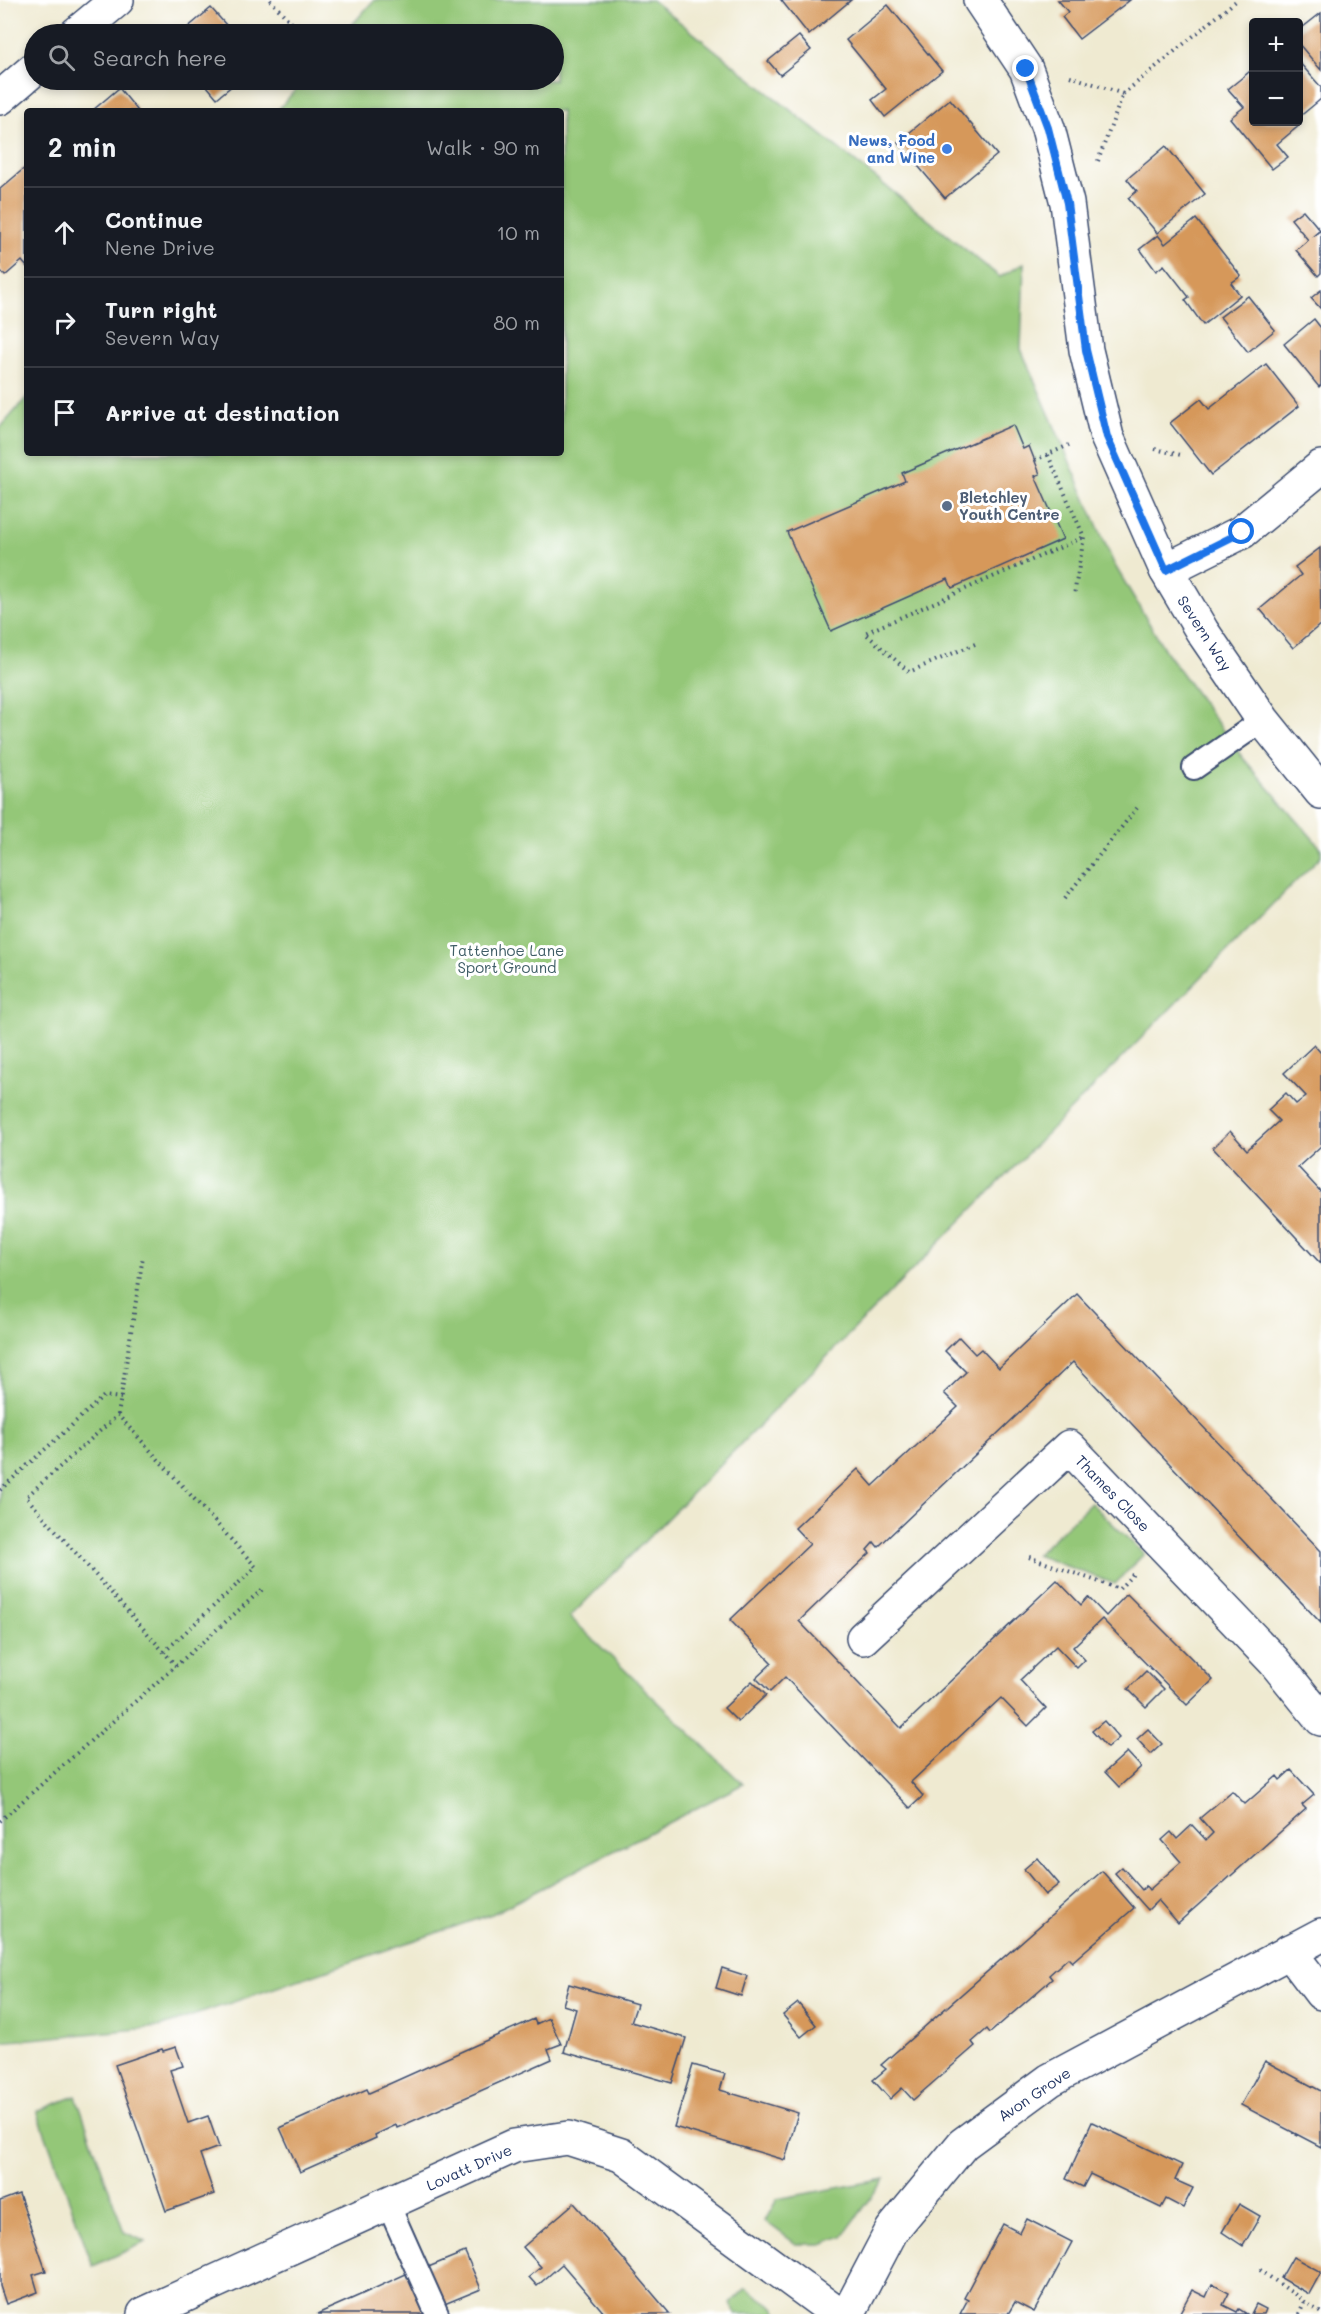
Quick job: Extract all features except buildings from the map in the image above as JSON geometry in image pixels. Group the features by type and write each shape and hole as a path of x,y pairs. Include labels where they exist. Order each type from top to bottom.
{"street":[{"path":"88,24 117,0"},
{"name":"Severn Way","path":"980,0 1026,69 1048,128 1067,203 1086,350 1107,437 1166,570 1202,631 1263,720 1321,792"},
{"path":"0,98 24,78"},
{"path":"1166,570 1242,532 1321,467"},
{"name":"Thames Close","path":"863,1638 1069,1447 1274,1661 1321,1719"},
{"name":"Avon Grove","path":"848,2314 892,2230 963,2144 1050,2080 1321,1935"},
{"path":"1289,1951 1321,1993"},
{"name":"Lovatt Drive","path":"144,2314 514,2146 568,2138 621,2155 838,2314"}],"lane":[{"path":"1194,768 1263,720"},
{"path":"388,2204 437,2314"}],"path":[{"path":"270,0 293,24"},
{"path":"1095,167 1123,94 1238,0"},
{"path":"1069,76 1123,94"},
{"path":"1035,460 1068,446"},
{"path":"1048,454 1084,537 1074,595"},
{"path":"975,644 909,672 865,633 1084,537"},
{"path":"1065,898 1137,808"},
{"path":"143,1256 118,1415 26,1497 176,1666"},
{"path":"0,1490 104,1396 121,1398"},
{"path":"118,1415 256,1567 164,1652"},
{"path":"1029,1557 1119,1589 1143,1565"},
{"path":"0,1821 265,1587"},
{"path":"1260,2270 1321,2313"},
{"path":"1299,2314 1304,2302"}],"green space":[{"name":"Tattenhoe Lane Sport Ground","path":"374,0 652,0 1000,277 1024,263 1021,349 1114,564 1166,652 1243,758 1321,848 1321,856 570,1617 743,1784 492,1914 160,2027 0,2042 0,428 24,400 24,456 564,456 564,108 280,108 295,90 564,90 564,24 353,24"},
{"path":"1091,1503 1144,1554 1115,1584 1036,1555"},
{"path":"76,2096 124,2232 146,2242 93,2266 37,2111"},
{"path":"885,2179 843,2236 822,2244 796,2244 765,2221 777,2199"},
{"path":"746,2288 773,2306 779,2314 736,2314 731,2303"}],"place":[{"name":"News, Food and Wine","path":"947,149"},
{"name":"Bletchley Youth Centre","path":"947,506"}],"route":[{"path":"1026,69 1048,128 1067,203 1086,350 1107,437 1166,570 1242,532"}]}
